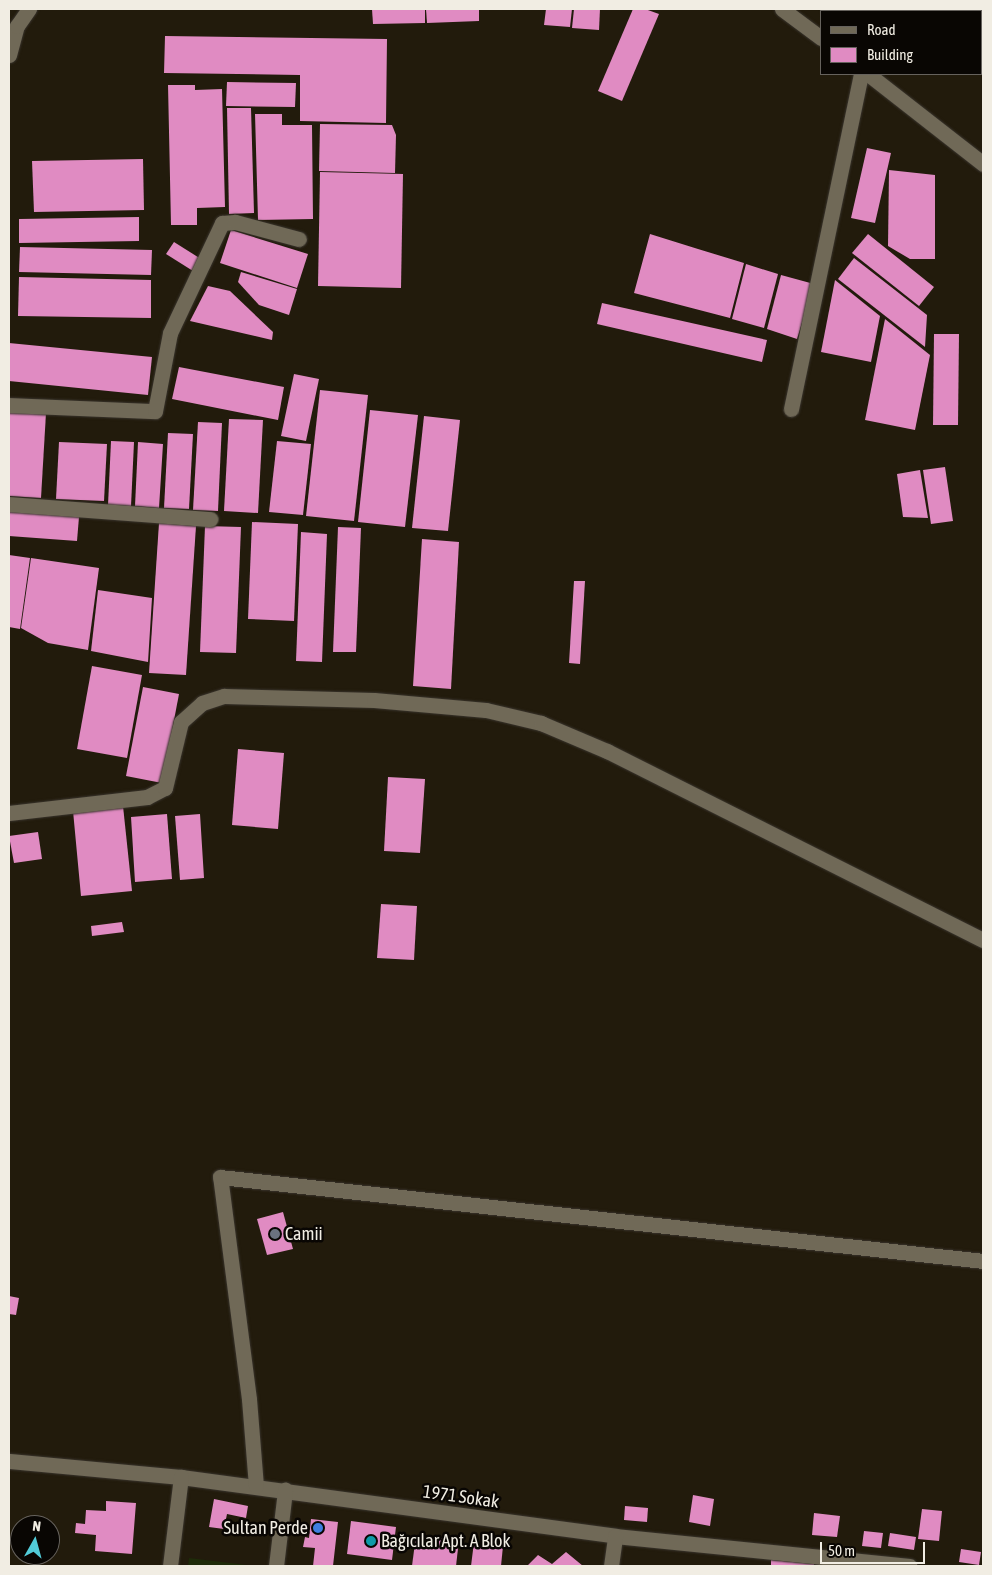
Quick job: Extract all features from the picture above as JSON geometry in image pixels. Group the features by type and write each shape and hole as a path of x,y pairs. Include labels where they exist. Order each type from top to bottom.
{"street":[{"path":"9,50 17,26 28,9"},
{"path":"782,9 820,36"},
{"path":"790,409 861,75"},
{"path":"869,75 983,164"},
{"path":"9,405 155,411 170,333 222,223 235,222 299,239"},
{"path":"9,504 210,519"},
{"path":"9,814 148,797 165,788 180,722 202,703 224,696 374,700 486,710 541,723 607,751 983,940"},
{"path":"256,1486 249,1399 220,1177 983,1261"},
{"name":"1971 Sokak","path":"9,1461 256,1486 614,1536 828,1562 910,1566"},
{"path":"170,1566 181,1477"},
{"path":"276,1566 286,1490"},
{"path":"611,1566 614,1536"}],"green space":[{"path":"189,1558 255,1566 188,1566"}],"building":[{"path":"372,9 425,9 425,23 373,24"},
{"path":"426,9 479,9 479,21 427,23"},
{"path":"546,9 572,9 570,27 544,25"},
{"path":"574,9 600,9 599,30 572,28"},
{"path":"633,9 645,9 659,14 622,101 598,91"},
{"path":"165,36 387,39 386,123 300,121 300,75 164,73"},
{"path":"227,82 296,83 295,107 226,106"},
{"path":"168,85 195,85 195,90 222,89 225,207 197,208 197,225 171,225"},
{"path":"227,108 251,108 254,213 229,214"},
{"path":"255,114 282,114 282,125 312,125 313,219 258,220"},
{"path":"320,124 392,125 396,135 395,173 319,171"},
{"path":"867,148 891,153 875,223 851,218"},
{"path":"143,159 144,210 34,212 32,161"},
{"path":"889,170 935,175 935,259 910,259 888,246"},
{"path":"320,172 403,174 401,288 318,286"},
{"path":"139,217 139,241 19,243 19,219"},
{"path":"231,230 308,254 297,288 220,263"},
{"path":"650,234 744,263 730,318 634,293"},
{"path":"868,234 934,287 919,306 852,253"},
{"path":"174,242 201,259 193,271 166,254"},
{"path":"20,247 152,250 151,275 19,272"},
{"path":"854,258 927,315 925,347 838,279"},
{"path":"746,264 778,274 764,328 732,319"},
{"path":"241,272 297,289 289,315 259,305 238,282"},
{"path":"781,275 814,284 797,339 767,329"},
{"path":"19,277 151,280 151,318 18,316"},
{"path":"835,280 880,316 871,362 821,352"},
{"path":"208,286 230,291 273,332 272,340 190,321"},
{"path":"602,303 767,340 762,362 597,324"},
{"path":"885,319 930,355 915,430 865,420"},
{"path":"934,334 959,334 958,425 933,425"},
{"path":"9,343 152,357 148,395 9,381"},
{"path":"179,367 284,387 278,420 172,399"},
{"path":"294,374 319,379 306,441 281,436"},
{"path":"320,390 368,395 354,521 306,516"},
{"path":"370,410 418,415 405,527 358,522"},
{"path":"9,411 46,413 41,498 9,496"},
{"path":"424,416 460,420 448,531 412,528"},
{"path":"229,419 263,420 258,513 224,511"},
{"path":"198,422 222,423 218,511 193,510"},
{"path":"168,433 193,434 189,509 164,508"},
{"path":"111,441 134,442 131,506 108,505"},
{"path":"277,441 311,444 303,515 269,512"},
{"path":"59,442 107,444 104,501 56,499"},
{"path":"138,442 163,444 159,508 135,506"},
{"path":"945,467 953,521 931,524 923,470"},
{"path":"920,470 928,518 903,517 897,474"},
{"path":"9,511 79,517 77,541 9,536"},
{"path":"252,522 298,524 294,621 248,619"},
{"path":"159,523 196,526 186,675 149,673"},
{"path":"205,526 241,527 236,653 200,652"},
{"path":"338,527 361,528 356,652 333,652"},
{"path":"301,532 327,534 322,662 296,661"},
{"path":"422,539 459,542 451,689 413,686"},
{"path":"9,555 30,558 20,629 9,627"},
{"path":"31,558 99,568 88,650 48,643 21,628"},
{"path":"574,581 585,581 580,664 569,663"},
{"path":"98,590 152,598 148,662 91,651"},
{"path":"92,666 142,675 127,758 77,749"},
{"path":"143,687 179,694 162,783 126,776"},
{"path":"238,749 284,753 278,829 232,825"},
{"path":"388,777 425,779 420,853 384,851"},
{"path":"123,806 132,891 81,896 73,811"},
{"path":"167,814 172,879 135,882 131,817"},
{"path":"200,814 204,878 180,880 175,816"},
{"path":"38,832 42,859 14,863 9,836"},
{"path":"381,904 417,906 414,960 377,958"},
{"path":"122,922 124,932 92,936 91,926"},
{"name":"Camii","path":"283,1212 293,1249 267,1255 257,1219"},
{"path":"9,1296 19,1298 16,1315 9,1314"},
{"path":"693,1495 714,1499 710,1526 689,1522"},
{"path":"214,1499 248,1506 246,1518 227,1514 224,1529 209,1527"},
{"path":"106,1501 136,1503 132,1554 95,1551 96,1535 75,1533 76,1523 85,1524 86,1510 106,1511"},
{"path":"625,1506 648,1508 647,1522 624,1520"},
{"path":"922,1509 942,1511 939,1541 918,1539"},
{"path":"814,1513 840,1516 837,1537 812,1535"},
{"path":"311,1519 338,1522 333,1566 313,1566 315,1548 303,1547 305,1537 309,1538"},
{"name":"Bağıcılar Apt. A Blok","path":"351,1521 396,1527 392,1560 347,1554"},
{"path":"864,1531 883,1533 881,1548 862,1546"},
{"path":"890,1533 916,1537 914,1550 888,1546"},
{"path":"416,1535 459,1540 456,1566 412,1566"},
{"path":"474,1542 503,1546 501,1566 471,1566"},
{"path":"961,1549 981,1552 979,1565 959,1562"},
{"path":"566,1552 583,1566 527,1566 538,1555 552,1564"},
{"path":"771,1560 814,1564 814,1566 771,1566"}],"place":[{"name":"Camii","path":"275,1234"},
{"name":"Sultan Perde","path":"318,1528"},
{"name":"Bağıcılar Apt. A Blok","path":"371,1541"}]}
